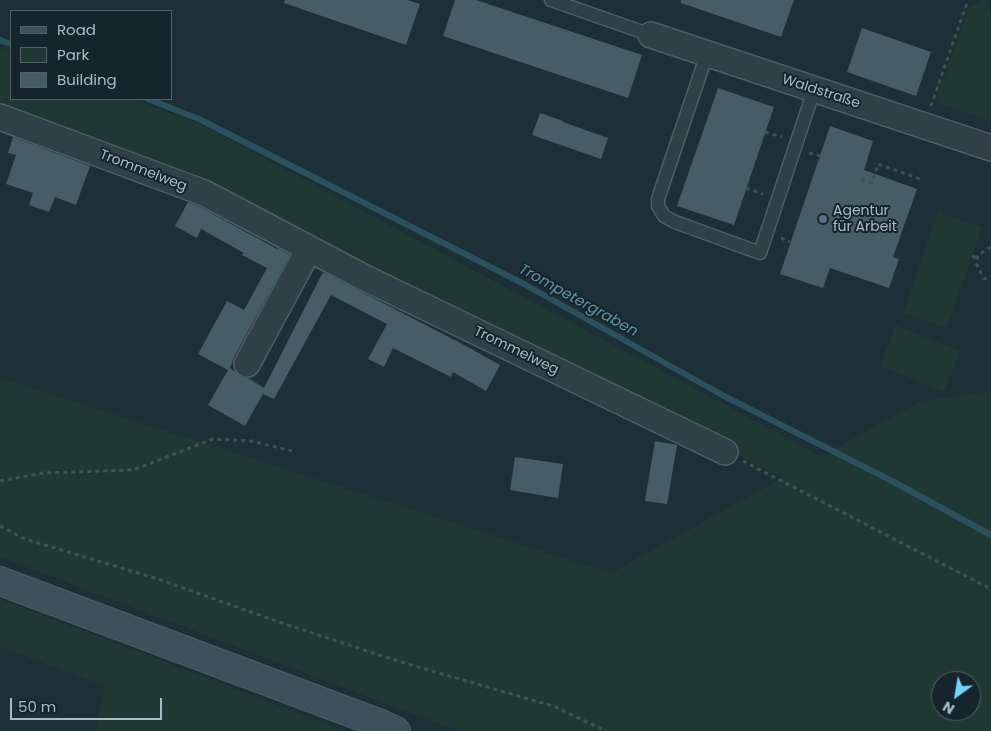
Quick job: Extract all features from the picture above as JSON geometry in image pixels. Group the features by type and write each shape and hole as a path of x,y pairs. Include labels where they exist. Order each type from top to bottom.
{"main road":[{"path":"0,581 396,731"}],"street":[{"name":"Waldstraße","path":"650,35 991,148"},
{"name":"Trommelweg","path":"0,117 204,193 361,276 724,452"},
{"path":"247,364 309,249"}],"lane":[{"path":"551,0 650,35"},
{"path":"707,54 658,199 658,206 664,216 675,222 760,253 814,90"}],"path":[{"path":"924,126 968,0"},
{"path":"861,179 872,183 878,164 923,180"},
{"path":"991,247 978,254 976,263 984,279 991,277"},
{"path":"972,256 977,258"},
{"path":"0,481 43,474 133,470 213,439 251,441 296,452"},
{"path":"724,452 991,589"},
{"path":"0,526 25,539 155,578 282,623 401,662 553,706 606,731"}],"green space":[{"path":"982,0 987,0 991,13 991,121 935,102 969,7"},
{"path":"0,47 10,51 10,100 136,100 206,127 821,456 921,401 991,391 991,731 458,731 0,557 0,378 611,573 782,478 726,449 0,112"},
{"path":"938,212 982,227 947,328 903,313"},
{"path":"896,325 960,351 944,392 880,366"},
{"path":"0,599 345,731 95,731 105,686 0,647"}],"building":[{"path":"285,0 408,0 420,4 406,45 284,3"},
{"path":"455,0 476,0 642,55 628,98 443,36"},
{"path":"681,0 794,0 781,37 681,3"},
{"path":"862,28 931,52 916,96 847,72"},
{"path":"718,88 774,107 734,225 677,206"},
{"path":"540,113 608,138 601,159 532,135"},
{"path":"830,126 873,141 864,170 917,189 893,257 899,259 889,288 830,268 823,288 780,274"},
{"path":"13,137 90,166 76,205 55,197 49,212 29,205 33,193 6,184 16,155 8,153"},
{"path":"188,202 290,255 234,357 230,368 240,376 248,378 264,388 323,272 500,365 486,391 453,372 451,377 393,348 384,367 368,359 387,324 331,295 274,399 263,394 245,426 208,405 228,370 198,354 227,301 244,310 267,268 242,255 244,253 201,229 197,238 175,226"},
{"path":"655,441 677,445 667,504 645,501"},
{"path":"515,457 563,464 558,498 510,490"}],"waterway":[{"name":"Trompetergraben","path":"0,40 10,44"},
{"name":"Trompetergraben","path":"151,100 199,119 524,284 724,396 894,482 991,535"}],"place":[{"name":"Agentur für Arbeit","path":"823,219"}]}
